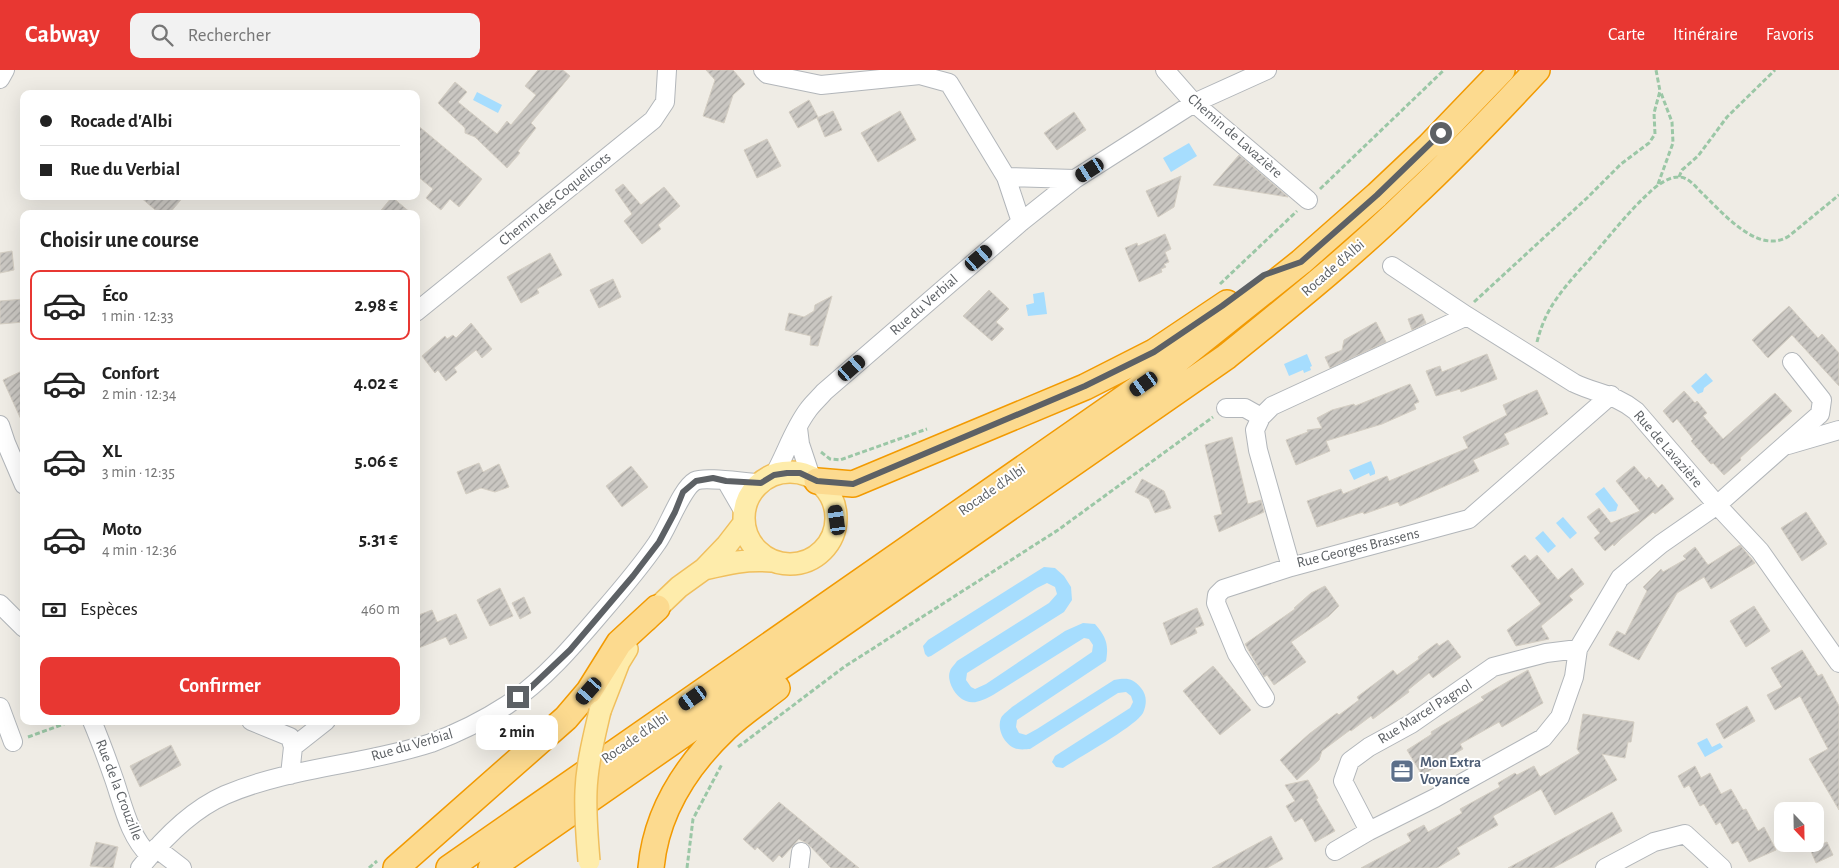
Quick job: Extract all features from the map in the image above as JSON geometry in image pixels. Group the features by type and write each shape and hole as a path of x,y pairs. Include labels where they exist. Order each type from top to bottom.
{"highway":[{"name":"Rocade d'Albi","path":"449,868 1165,370 1301,262 1430,145 1502,70"},
{"name":"Rocade d'Albi","path":"491,868 1226,357 1309,290 1412,198 1537,70"},
{"path":"814,479 853,484 1085,386 1154,352 1264,275 1301,262"},
{"path":"651,868 657,833 672,796 693,764 726,728 784,683 1003,530 1226,357"},
{"path":"396,868 566,718 589,691 619,643 657,608"}],"main road":[{"path":"704,569 752,559 786,564 802,563 815,557 826,547 834,534 837,520 834,505 828,491 814,479 793,473 768,479 753,491 747,501 744,517 747,535 761,555 772,561"},
{"path":"590,864 586,830 586,790 590,756 600,711 619,662 635,636 657,608 679,587 704,569 727,545 744,517"}],"street":[{"path":"0,78 5,70"},
{"name":"Chemin des Coquelicots","path":"420,309 653,120 665,102 667,70"},
{"path":"763,70 767,74 821,85 920,75 949,83 1006,177 1021,222"},
{"name":"Chemin de Lavazière","path":"1164,70 1194,103 1308,200"},
{"name":"Rue du Verbial","path":"149,857 199,810 223,796 267,780 431,743 470,726 529,689 570,650 633,576 659,542 683,492 696,481 713,478 726,481 768,479 807,411 824,392 1021,222 1075,179 1194,103 1267,70"},
{"path":"1006,177 1075,179"},
{"name":"Rue de Lavazière","path":"1392,266 1467,316 1574,383 1588,390 1611,395 1626,403 1760,552 1839,663"},
{"path":"1226,408 1245,408 1260,416 1272,406 1467,316"},
{"path":"1335,851 1543,738 1560,717 1574,677 1578,649 1620,578 1661,544 1716,505 1820,414 1822,400 1792,362"},
{"name":"Rue Georges Brassens","path":"1260,416 1255,430 1258,450 1291,567 1469,519 1611,395"},
{"path":"0,425 20,476"},
{"path":"798,428 803,454 814,479"},
{"path":"1783,446 1839,430"},
{"path":"726,481 744,517"},
{"path":"1265,698 1236,654 1216,603 1217,595 1223,589 1291,567"},
{"path":"0,604 20,624"},
{"name":"Rue Marcel Pagnol","path":"1369,831 1343,781 1350,761 1369,746 1411,724 1493,667 1546,654 1578,649"},
{"path":"0,707 13,742"},
{"name":"Rue de la Crouzille","path":"94,725 104,748 130,826 149,857"},
{"path":"261,725 290,737 293,747 290,775"},
{"path":"293,747 321,725"},
{"path":"1605,868 1654,842 1685,834 1722,868"},
{"path":"149,857 182,868"}],"path":[{"path":"1217,286 1444,70"},
{"path":"1656,70 1660,91 1672,122 1674,143 1657,186"},
{"path":"1679,177 1682,170 1698,156 1727,117 1775,70"},
{"path":"1467,316 1470,307 1477,298 1587,198 1621,164 1649,142 1654,134 1654,113 1660,91"},
{"path":"1533,357 1543,321 1558,297 1613,232 1650,192 1661,183 1679,177 1689,180 1726,216 1751,236 1763,241 1774,242 1789,236 1839,195"},
{"path":"734,750 844,667 1058,530 1226,408"},
{"path":"803,454 814,450 822,452 830,459 840,460 935,426"},
{"path":"13,742 61,725"},
{"path":"687,868 693,819 726,756"}],"water":[{"path":"477,92 502,105 498,113 473,100"},
{"path":"1189,143 1197,156 1171,172 1163,158"},
{"path":"1044,292 1047,314 1028,316 1026,305 1034,303 1033,294"},
{"path":"1307,354 1312,366 1310,367 1311,370 1304,373 1303,370 1289,376 1284,364"},
{"path":"1706,373 1713,381 1704,388 1703,392 1698,394 1691,386"},
{"path":"1371,461 1375,474 1370,476 1369,473 1354,480 1349,470"},
{"path":"1604,487 1618,505 1616,511 1609,512 1595,494"},
{"path":"1563,517 1577,533 1570,539 1556,523"},
{"path":"1543,531 1556,546 1548,553 1535,538"},
{"path":"1044,567 1055,568 1064,576 1071,587 1072,600 1064,612 967,673 966,680 971,687 975,689 986,684 1065,631 1083,623 1095,624 1102,633 1107,645 1106,661 1017,720 1016,727 1019,733 1026,735 1037,729 1114,680 1132,680 1143,691 1146,700 1143,713 1130,726 1063,768 1056,767 1052,762 1055,756 1130,708 1133,702 1131,696 1126,692 1118,693 1030,749 1018,749 1010,745 1001,733 1000,723 1002,717 1012,707 1092,652 1093,645 1089,639 1084,638 993,695 976,702 962,699 953,689 949,679 951,670 957,661 1049,603 1057,594 1055,587 1047,583 1037,588 931,656 928,657 925,654 923,646 928,640"},
{"path":"1707,738 1712,747 1720,743 1723,747 1705,757 1697,743"}],"building":[{"path":"538,70 563,70 570,76 531,123 536,128 518,151 520,153 507,168 475,137 465,133 465,128 438,103 455,82 467,92 458,102 497,134 507,121 511,125 536,95 525,86"},
{"path":"706,70 733,70 745,84 733,95 724,123 703,116 715,80"},
{"path":"809,100 818,117 798,128 789,112"},
{"path":"833,111 842,130 825,137 817,118"},
{"path":"900,111 916,140 878,162 861,133"},
{"path":"1074,112 1086,130 1057,150 1044,133"},
{"path":"420,127 482,179 459,207 450,199 441,210 426,198 433,189 420,178"},
{"path":"767,139 781,166 757,178 744,150"},
{"path":"1239,155 1288,197 1213,185"},
{"path":"1181,176 1174,207 1158,217 1146,191"},
{"path":"623,184 641,205 664,187 680,206 658,225 661,229 642,244 624,221 632,214 615,190"},
{"path":"144,200 181,200 172,210 155,210"},
{"path":"390,200 396,200 407,210 381,210"},
{"path":"1165,234 1171,249 1165,252 1169,262 1164,264 1166,267 1161,269 1162,272 1139,282 1125,248 1137,243 1138,246"},
{"path":"12,251 14,270 0,273 0,253"},
{"path":"550,253 562,275 537,289 539,293 521,303 507,277"},
{"path":"613,279 621,297 599,308 590,290"},
{"path":"989,290 1009,309 996,322 1004,329 992,341 963,316"},
{"path":"832,296 818,346 810,345 811,336 785,330 789,313 804,317 814,311 815,305"},
{"path":"20,299 20,322 0,324 0,301"},
{"path":"1789,306 1818,338 1822,334 1839,353 1839,386 1792,335 1768,358 1752,340"},
{"path":"1422,314 1426,323 1412,330 1408,319"},
{"path":"1376,322 1386,342 1330,368 1325,357 1342,350 1344,340"},
{"path":"471,323 492,349 482,358 476,350 454,368 457,372 446,381 438,370 435,373 422,356 445,336 447,339 453,335 456,338"},
{"path":"1487,354 1497,379 1461,392 1460,389 1436,396 1426,371 1440,366 1442,372"},
{"path":"20,372 20,417 3,380"},
{"path":"1410,384 1419,402 1414,404 1416,409 1382,424 1326,441 1330,451 1296,465 1286,440 1308,432 1307,430 1322,428 1317,418 1332,410 1354,404 1355,406"},
{"path":"1537,390 1548,414 1504,434 1509,444 1473,460 1479,471 1400,506 1398,502 1317,527 1307,501 1341,489 1343,494 1387,476 1389,481 1468,448 1463,437 1507,415 1503,405"},
{"path":"1684,391 1695,403 1697,401 1707,413 1703,416 1723,439 1775,393 1792,411 1724,475 1713,463 1711,464 1691,441 1693,439 1677,419 1673,423 1663,411"},
{"path":"1232,437 1248,504 1261,500 1264,512 1219,532 1214,516 1222,514 1205,445"},
{"path":"479,463 483,472 499,464 509,487 495,492 481,488 466,494 457,472"},
{"path":"631,466 648,487 622,507 606,486"},
{"path":"1634,466 1646,480 1649,477 1658,488 1662,484 1674,499 1655,514 1653,512 1614,546 1613,544 1605,551 1594,538 1600,533 1587,517 1599,508 1611,523 1640,511 1616,481"},
{"path":"1142,479 1164,491 1171,508 1155,513 1149,499 1135,492"},
{"path":"1806,512 1827,544 1802,561 1781,528"},
{"path":"1740,545 1755,563 1711,589 1704,577 1677,593 1639,660 1609,645 1617,631 1625,635 1647,591 1643,587 1661,569 1663,572 1686,559 1683,556 1695,547 1708,565"},
{"path":"1525,555 1530,561 1537,555 1558,580 1572,568 1584,584 1569,596 1573,600 1541,626 1549,639 1516,646 1507,630 1541,604 1511,566"},
{"path":"1325,586 1339,606 1329,616 1291,642 1306,662 1274,685 1267,675 1264,677 1245,644 1295,609 1311,593"},
{"path":"500,588 513,616 490,626 477,600"},
{"path":"524,597 531,613 520,619 512,603"},
{"path":"1754,606 1770,631 1746,647 1730,621"},
{"path":"1197,608 1204,625 1195,628 1197,633 1171,645 1163,623"},
{"path":"432,610 437,622 456,614 467,638 450,645 446,637 420,647 420,614"},
{"path":"1448,640 1461,657 1433,678 1429,673 1408,690 1409,692 1373,719 1371,716 1322,751 1319,760 1297,780 1280,760 1309,734 1337,713 1339,715 1359,700 1357,697 1393,670 1397,675 1437,643 1439,646"},
{"path":"1802,650 1818,676 1822,674 1839,706 1839,810 1809,759 1828,749 1800,696 1775,710 1767,695 1782,687 1771,668"},
{"path":"1213,666 1251,710 1220,735 1183,691"},
{"path":"1528,670 1543,703 1502,727 1499,722 1460,744 1463,749 1422,775 1407,750 1432,734 1431,732 1484,700 1481,697"},
{"path":"1747,706 1755,721 1724,739 1716,724"},
{"path":"1583,714 1634,722 1631,742 1628,742 1625,758 1602,754 1617,780 1555,815 1541,789 1493,816 1498,825 1457,848 1460,854 1437,868 1361,868 1411,841 1407,834 1424,825 1428,832 1462,813 1460,809 1500,787 1498,783 1515,773 1517,775 1534,766 1540,777 1580,753 1577,749"},
{"path":"171,745 181,765 140,787 130,766"},
{"path":"1695,766 1701,778 1710,773 1721,794 1731,789 1743,810 1746,809 1758,831 1764,827 1774,846 1774,851 1749,862 1738,841 1732,844 1720,822 1716,825 1704,804 1700,806 1689,785 1684,788 1678,776"},
{"path":"1308,780 1318,798 1316,799 1335,831 1315,842 1302,818 1295,822 1286,806 1295,801 1285,785"},
{"path":"779,802 859,868 831,868 808,844 799,839 782,858 779,855 773,862 757,847 755,850 743,839"},
{"path":"1612,812 1622,831 1553,868 1508,868"},
{"path":"1271,836 1283,859 1267,868 1212,868"},
{"path":"96,842 118,847 113,868 90,866"},
{"path":"1827,842 1833,855 1816,863 1811,852 1824,852 1824,843"}],"place":[{"name":"Mon Extra Voyance","path":"1402,771"}],"route":[{"path":"518,697 570,650 633,576 659,542 683,492 696,481 713,478 726,481 761,483 774,475 800,473 817,481 853,484 1085,386 1154,352 1264,275 1301,262 1377,195 1441,133"}]}
